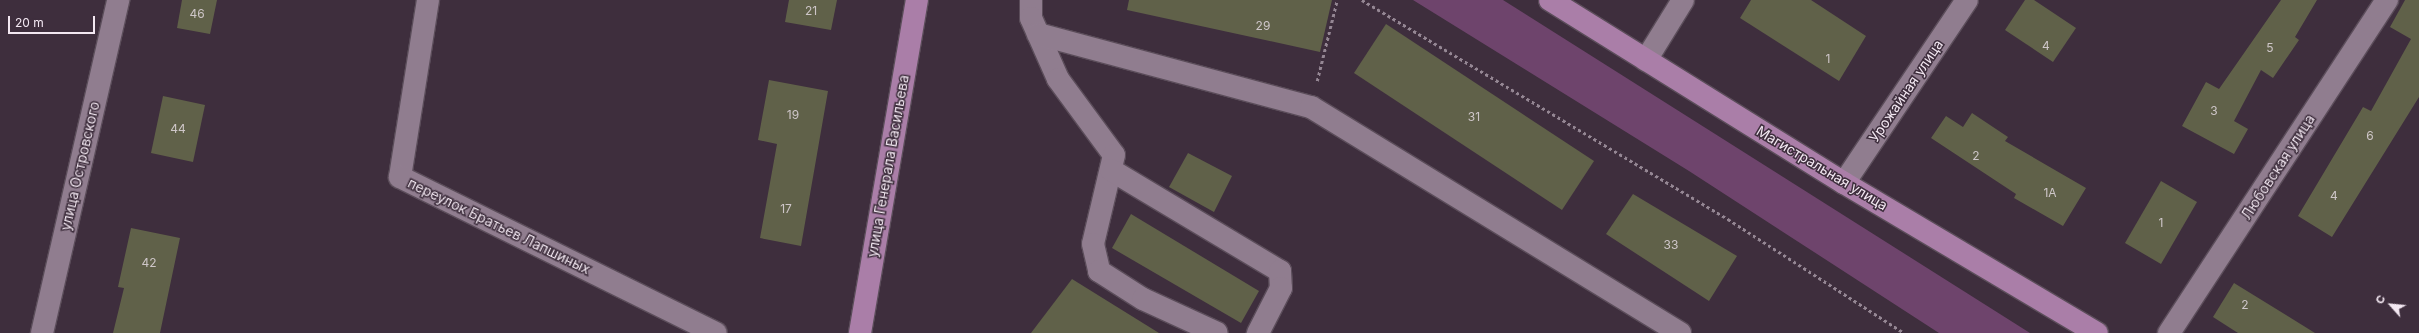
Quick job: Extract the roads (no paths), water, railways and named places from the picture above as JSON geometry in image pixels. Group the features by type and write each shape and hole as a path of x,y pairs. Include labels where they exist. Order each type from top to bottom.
{"main road":[{"name":"улица Генерала Васильева","path":"860,333 916,0"},
{"name":"Магистральная улица","path":"1550,0 1844,183 2097,333"}],"street":[{"name":"улица Островского","path":"42,333 118,0"},
{"name":"переулок Братьев Лапшиных","path":"428,0 400,177 715,333"},
{"path":"1031,0 1031,18 1058,79 1114,155 1093,244 1099,271 1143,299 1217,333"},
{"path":"1646,60 1683,0"},
{"name":"Урожайная улица","path":"1844,183 1967,0"},
{"name":"Любовская улица","path":"2169,333 2387,0"},
{"path":"1038,34 1311,107 1680,333"},
{"path":"1110,170 1280,271 1281,288 1258,333"}]}
